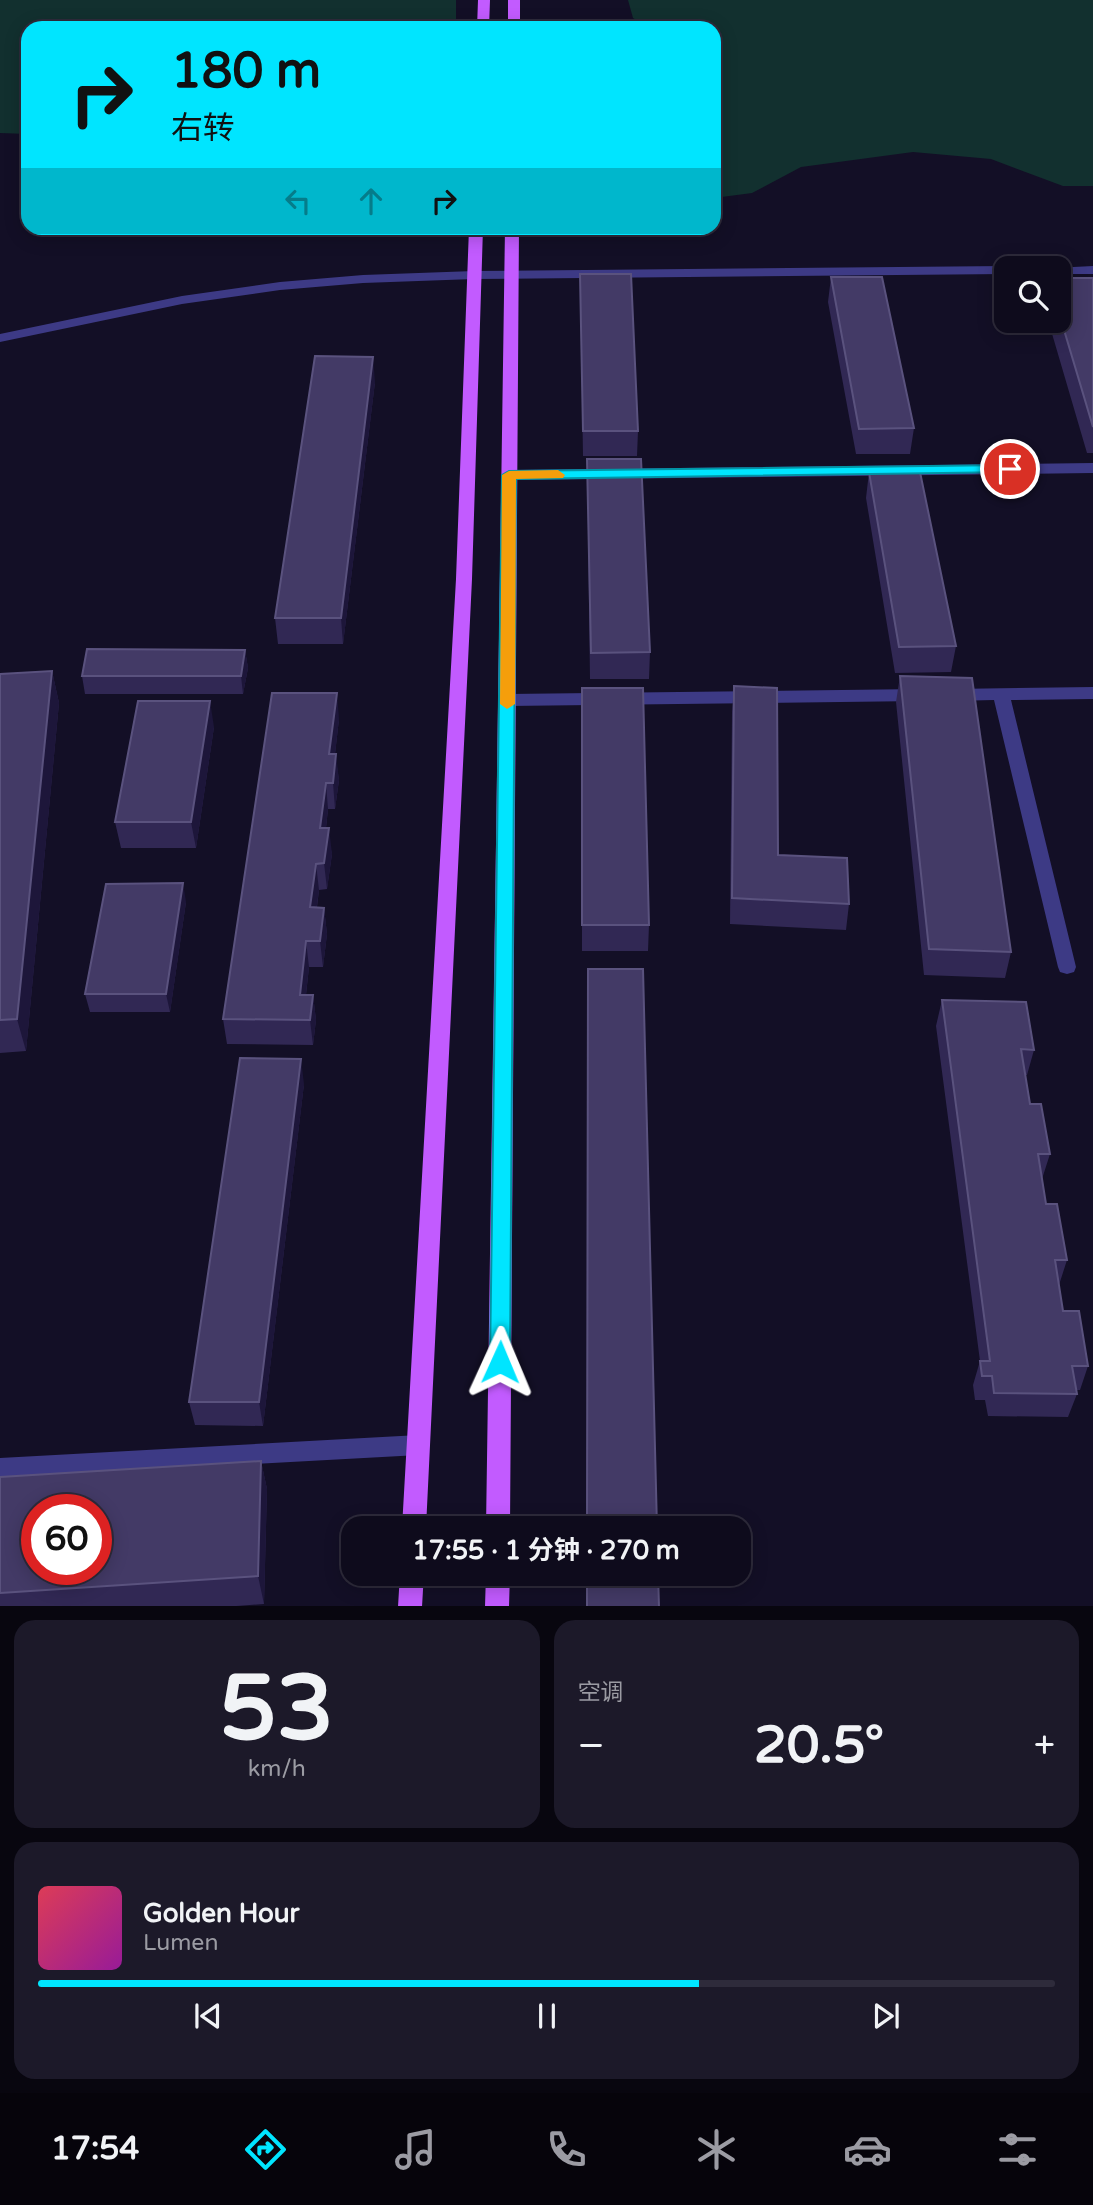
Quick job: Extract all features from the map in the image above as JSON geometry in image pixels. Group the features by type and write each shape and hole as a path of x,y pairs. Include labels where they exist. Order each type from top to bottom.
{"main road":[{"path":"483,21 484,0"},
{"path":"514,0 514,21"},
{"path":"415,1516 464,579 476,235"},
{"path":"498,1516 512,235"},
{"path":"410,1606 411,1586"},
{"path":"497,1606 498,1586"}],"street":[{"path":"0,338 182,300 280,286 512,274 994,270"},
{"path":"1071,270 1093,270"},
{"path":"509,475 1093,468"},
{"path":"507,700 1093,693"},
{"path":"1001,694 1066,967"},
{"path":"0,1468 419,1445"}],"green space":[{"path":"0,0 456,0 456,21 21,21 21,134 0,133"},
{"path":"628,0 1093,0 1093,186 1063,186 991,159 913,152 801,167 752,193 721,197 721,21 638,21 633,18"}],"building":[{"path":"580,274 631,274 638,431 583,431"},
{"path":"831,277 882,277 914,428 859,429"},
{"path":"1071,278 1093,278 1093,427 1065,333 1071,333"},
{"path":"315,356 373,357 341,618 275,618"},
{"path":"587,459 641,459 650,652 591,653"},
{"path":"869,472 920,472 956,646 899,647"},
{"path":"87,649 245,650 241,676 82,676"},
{"path":"52,671 17,1019 0,1020 0,674"},
{"path":"900,676 972,678 1011,952 929,949"},
{"path":"734,686 777,688 778,855 847,858 849,904 732,898"},
{"path":"582,688 643,688 649,925 582,925"},
{"path":"272,693 337,693 329,754 336,754 333,783 326,783 320,828 329,828 324,863 316,864 310,907 324,908 320,941 306,941 300,995 313,995 310,1020 223,1019"},
{"path":"138,701 210,701 191,822 115,822"},
{"path":"183,883 166,994 85,994 106,884"},
{"path":"588,969 643,969 657,1516 587,1516"},
{"path":"942,1000 1026,1002 1034,1050 1021,1049 1030,1104 1041,1104 1050,1154 1038,1154 1046,1204 1057,1204 1067,1260 1055,1260 1063,1311 1079,1311 1088,1366 1072,1366 1077,1394 994,1393 992,1376 982,1376 980,1361 990,1361"},
{"path":"240,1058 301,1059 259,1402 189,1402"},
{"path":"261,1461 258,1576 0,1593 0,1477"},
{"path":"587,1586 658,1586 659,1606 587,1606"}],"slow traffic":[{"path":"507,704 509,475 558,475"}],"route":[{"path":"500,1362 509,475 1010,469"}]}
